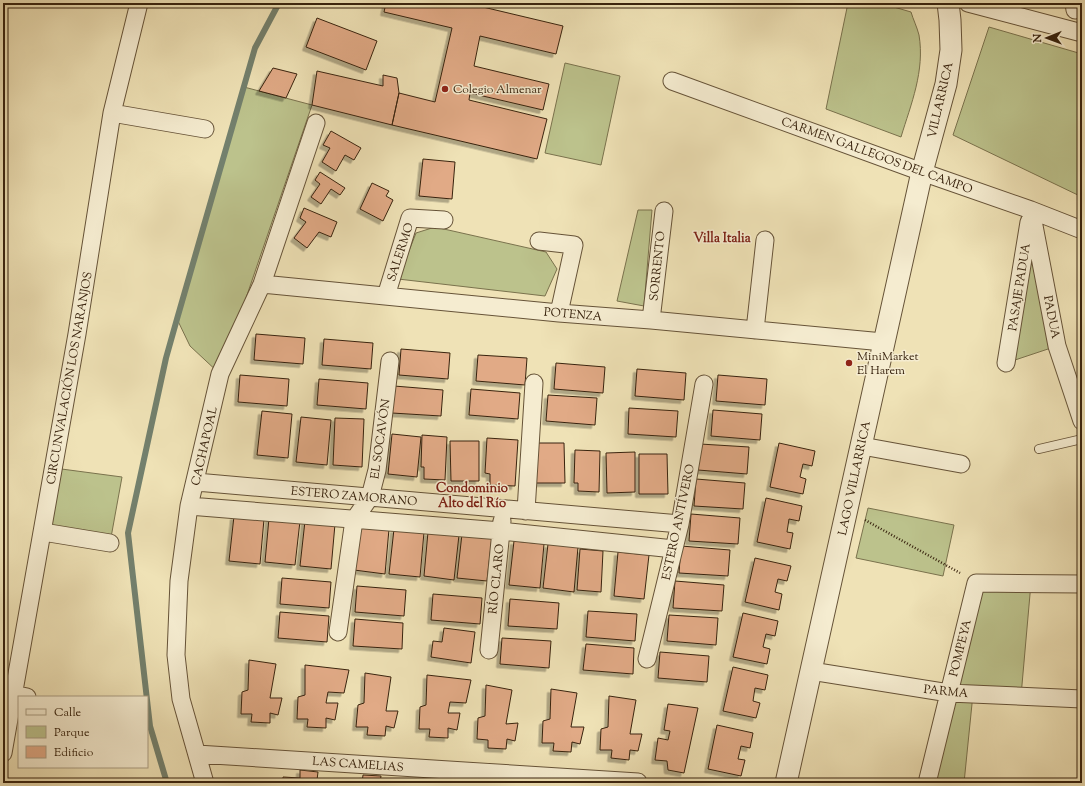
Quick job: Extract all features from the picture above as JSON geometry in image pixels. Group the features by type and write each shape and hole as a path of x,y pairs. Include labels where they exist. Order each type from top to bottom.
{"street":[{"name":"CIRCUNVALACIÓN LOS NARANJOS","path":"20,696 43,530 77,334 112,113 139,3"},
{"name":"VILLARRICA","path":"922,172 946,84 951,50 948,3"},
{"path":"968,3 1082,33"},
{"name":"CARMEN GALLEGOS DEL CAMPO","path":"672,81 1031,210 1082,230"},
{"path":"112,113 205,129"},
{"name":"CACHAPOAL","path":"205,783 181,699 176,654 179,581 190,506 220,374 262,284 316,122"},
{"name":"LAGO VILLARRICA","path":"786,783 848,510 883,342 922,172"},
{"name":"PASAJE PADUA","path":"1006,363 1031,210"},
{"name":"PADUA","path":"1031,210 1057,346 1082,421"},
{"name":"SORRENTO","path":"652,320 664,211"},
{"name":"SALERMO","path":"386,296 410,218 444,220"},
{"path":"755,330 765,240"},
{"path":"539,241 574,245 558,313"},
{"name":"POTENZA","path":"262,284 558,313 652,320 883,342"},
{"name":"EL SOCAVÓN","path":"338,632 354,520 370,497 377,470 390,361"},
{"path":"526,511 534,383"},
{"name":"ESTERO ANTÍVERO","path":"647,659 680,524 704,384"},
{"path":"862,446 961,464"},
{"name":"ESTERO ZAMORANO","path":"196,482 680,524"},
{"path":"190,506 501,531 674,549"},
{"name":"RÍO CLARO","path":"489,650 503,508"},
{"path":"43,530 44,532 110,543"},
{"path":"976,582 1082,584"},
{"name":"POMPEYA","path":"927,783 976,582"},
{"name":"PARMA","path":"811,671 949,693 1082,699"},
{"name":"CIRCUNVALACIÓN LOS NARANJOS","path":"3,753 18,703"},
{"name":"LAS CAMELIAS","path":"197,754 638,782"}],"lane":[{"path":"1039,450 1082,438"}],"path":[{"path":"848,510 976,582"}],"green space":[{"path":"848,3 880,3 911,12 919,35 919,74 913,100 901,137 826,109"},
{"path":"989,27 1082,54 1082,197 953,135"},
{"path":"565,63 620,76 601,165 545,153"},
{"path":"244,87 312,105 220,374 190,346 177,319"},
{"path":"638,210 652,210 644,306 617,301"},
{"path":"1031,210 1057,346 1006,363"},
{"path":"435,227 546,252 557,269 545,296 398,279 416,233"},
{"path":"54,468 122,477 110,543 44,532"},
{"path":"868,508 954,525 943,576 856,558"},
{"path":"976,583 1031,583 1021,696 973,694 964,783 927,783"}],"building":[{"path":"386,3 466,3 563,26 556,54 480,36 474,66 549,84 543,110 470,93 469,100 547,119 537,159 392,125 399,93 435,102 452,28 384,12"},
{"path":"317,18 377,41 366,70 306,47"},
{"path":"273,68 297,74 286,98 259,91"},
{"path":"317,71 383,86 383,75 397,78 399,93 392,125 312,105"},
{"path":"331,131 361,148 354,160 345,155 336,171 322,162 330,148 323,145"},
{"path":"423,159 455,162 452,199 419,196"},
{"path":"320,172 345,188 340,195 331,189 321,204 311,197 320,184 315,180"},
{"path":"372,183 389,191 386,196 393,200 383,221 360,209"},
{"path":"304,208 337,222 331,237 319,232 307,248 294,238 306,222 300,218"},
{"path":"256,334 305,338 303,364 254,360"},
{"path":"324,339 373,343 371,369 322,365"},
{"path":"401,349 450,353 448,379 399,375"},
{"path":"478,355 527,358 525,385 476,381"},
{"path":"556,363 605,367 603,393 554,389"},
{"path":"637,369 686,373 684,400 635,396"},
{"path":"240,375 289,379 287,406 238,402"},
{"path":"718,375 767,379 765,405 716,401"},
{"path":"319,379 368,383 366,409 317,405"},
{"path":"394,386 443,390 441,416 392,413"},
{"path":"471,389 520,393 518,419 469,415"},
{"path":"548,395 597,398 595,425 546,421"},
{"path":"629,408 678,411 676,437 628,434"},
{"path":"713,410 762,414 760,440 711,436"},
{"path":"262,411 292,414 288,458 257,455"},
{"path":"301,417 331,420 327,465 296,462"},
{"path":"335,418 364,419 362,467 333,465"},
{"path":"392,434 421,437 417,477 388,474"},
{"path":"422,435 447,437 445,480 424,479 424,467 421,467"},
{"path":"487,438 518,440 515,486 490,485 490,474 485,473"},
{"path":"450,441 479,441 479,481 451,481"},
{"path":"536,443 564,443 565,483 536,483"},
{"path":"779,443 815,451 812,466 803,464 800,477 806,479 803,494 770,487"},
{"path":"700,444 749,447 747,474 698,470"},
{"path":"575,450 600,451 599,492 578,491 578,483 574,483"},
{"path":"635,452 635,492 607,493 606,453"},
{"path":"639,454 667,454 668,494 639,494"},
{"path":"696,479 745,483 743,509 694,506"},
{"path":"766,498 802,506 799,521 789,519 787,532 793,533 790,549 757,542"},
{"path":"691,514 740,518 738,544 689,541"},
{"path":"234,516 264,519 260,564 229,561"},
{"path":"269,518 300,521 295,565 265,562"},
{"path":"305,521 335,524 331,569 300,566"},
{"path":"359,526 389,529 385,574 354,570"},
{"path":"394,529 424,532 420,577 389,574"},
{"path":"428,532 459,535 454,580 424,576"},
{"path":"462,534 492,537 487,581 457,578"},
{"path":"514,541 544,544 540,588 509,585"},
{"path":"548,544 578,547 574,592 543,588"},
{"path":"681,546 730,550 728,576 679,573"},
{"path":"580,549 603,551 601,592 577,590"},
{"path":"618,552 649,555 644,599 614,596"},
{"path":"755,558 791,566 787,581 778,579 775,592 782,594 779,610 745,602"},
{"path":"282,578 331,582 329,608 280,604"},
{"path":"675,581 724,585 722,611 673,608"},
{"path":"357,586 406,590 404,616 355,612"},
{"path":"433,594 482,598 480,624 431,620"},
{"path":"510,599 559,603 557,629 508,626"},
{"path":"588,611 637,614 635,641 586,637"},
{"path":"280,612 329,616 327,642 278,638"},
{"path":"743,613 778,621 775,636 766,634 763,647 770,649 767,664 733,657"},
{"path":"669,615 718,618 716,645 667,641"},
{"path":"355,619 403,623 402,649 353,646"},
{"path":"444,628 475,632 471,663 431,657 433,641 442,642"},
{"path":"502,638 551,641 549,668 500,664"},
{"path":"586,644 634,648 633,674 583,670"},
{"path":"660,652 709,656 707,682 658,678"},
{"path":"249,660 276,664 270,698 282,698 278,715 270,713 270,723 251,722 252,714 241,714 242,692 248,690"},
{"path":"305,665 349,670 344,693 328,692 326,703 338,703 335,720 326,718 326,728 307,727 308,719 297,719 298,697 305,695"},
{"path":"733,667 768,675 765,690 755,688 753,701 760,703 756,718 723,711"},
{"path":"365,673 391,677 386,711 398,711 394,728 386,726 385,736 367,735 368,727 356,727 358,705 364,703"},
{"path":"427,675 471,680 466,703 450,702 448,713 460,713 457,730 448,728 448,738 429,737 430,729 419,729 420,707 426,705"},
{"path":"486,685 512,690 506,724 518,723 515,741 507,739 506,749 488,748 488,740 477,739 478,718 485,716"},
{"path":"551,689 577,693 571,727 584,727 580,744 572,742 571,752 553,751 554,743 542,743 543,721 550,719"},
{"path":"609,696 636,700 630,734 642,734 638,751 630,750 629,760 611,758 612,750 600,750 601,729 608,727"},
{"path":"668,704 698,708 684,773 668,770 667,761 655,760 658,738 668,740 670,731 664,730"},
{"path":"717,725 753,733 750,748 741,746 738,759 745,760 741,776 708,769"},
{"path":"300,770 318,772 317,780 327,781 327,783 283,783 283,777 300,778"},
{"path":"363,775 381,776 380,783 362,783"},
{"path":"420,780 439,780 439,783 419,783"},
{"path":"346,781 362,783 346,783"}],"waterway":[{"path":"147,696 128,533 166,358 177,319 255,48 279,3"},
{"path":"148,708 150,726 167,783"}],"place":[{"name":"Colegio Almenar","path":"445,89"},
{"name":"MiniMarket El Harem","path":"849,363"}],"district":[{"name":"Villa Italia","path":"722,237"},
{"name":"Condominio Alto del Río","path":"472,494"}]}
